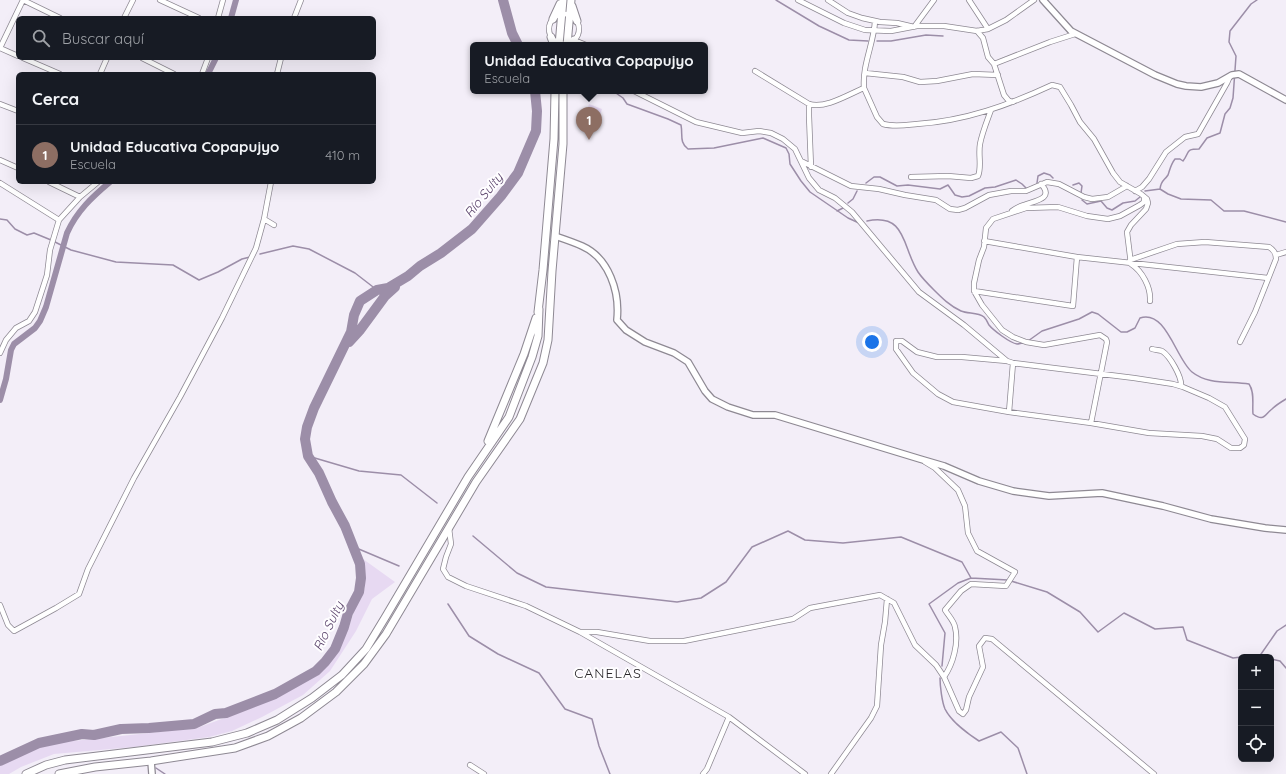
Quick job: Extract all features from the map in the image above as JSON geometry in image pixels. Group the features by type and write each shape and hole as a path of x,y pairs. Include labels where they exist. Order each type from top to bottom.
{"highway":[{"path":"557,42 561,14 567,0"},
{"path":"567,0 570,42"},
{"path":"553,19 567,0"},
{"path":"567,0 577,21"},
{"path":"551,37 555,42"},
{"path":"26,774 46,765 64,760 219,741 247,733 277,720 312,698 342,675 366,649 482,455 504,415 534,339 543,270 554,139 555,94"},
{"path":"59,774 95,767 151,761 236,748 268,736 301,718 336,692 364,664 386,634 476,482 520,419 543,363 548,340 563,144 564,94"}],"street":[{"path":"16,55 0,48 23,0 56,16"},
{"path":"125,16 133,0"},
{"path":"160,0 195,16"},
{"path":"218,16 222,0"},
{"path":"295,16 302,0"},
{"path":"798,0 844,23 865,30 874,31 891,31 914,27 944,26 977,31 1006,20 1034,0"},
{"path":"828,0 848,13 875,21 898,23 914,27"},
{"path":"914,27 934,0"},
{"path":"969,0 988,28"},
{"path":"1043,0 1066,27 1075,34 1155,75 1177,84 1201,87 1218,83 1230,76 1239,74 1286,100"},
{"path":"551,37 549,28 553,19 561,14 569,15 577,21 579,31 571,42"},
{"path":"875,21 865,67 864,88 880,121 883,124 888,125 948,121 991,110 1052,85 1060,87 1080,122 1094,139 1113,173 1120,182 1135,190 1144,197 1148,203 1148,206 1131,225 1128,232 1131,262 1138,268 1147,284 1150,301"},
{"path":"977,31 983,38 988,57 994,64 1006,99 1013,102"},
{"path":"994,64 1075,34"},
{"path":"28,60 55,72"},
{"path":"101,72 106,60"},
{"path":"146,60 170,72"},
{"path":"203,72 207,60"},
{"path":"278,72 280,60"},
{"path":"755,71 809,104 819,106 864,88"},
{"path":"865,73 903,77 920,82 937,81 974,74 998,75"},
{"path":"1135,190 1142,187 1149,179 1166,152 1185,137 1198,134 1230,76"},
{"path":"640,94 696,122 742,133 759,131 771,133 783,139 796,149 809,178 819,190 835,198 852,212 919,292 964,325 1007,361"},
{"path":"0,104 16,110"},
{"path":"809,104 808,116 811,166"},
{"path":"911,177 948,176 971,178 978,176 980,171 980,144 991,110"},
{"path":"0,160 16,167"},
{"path":"801,161 851,186 879,189 936,200 950,209 958,210 965,208 989,195 1011,191 1026,191 1041,184 1053,182 1068,187 1084,197 1092,199 1108,197 1127,186"},
{"path":"0,183 59,220"},
{"path":"57,184 80,197"},
{"path":"0,353 6,340 16,328 29,321 35,312 47,275 50,250 59,220 80,197 96,184"},
{"path":"0,605 8,625 14,631 79,594 88,568 134,478 180,397 222,318 256,248 264,219 271,184"},
{"path":"1007,214 1043,197 1046,190 1041,184"},
{"path":"1090,423 1107,342 1104,336 1100,335 1079,338 1044,345 1026,342 1013,337 1002,330 982,305 974,291 978,260 984,241 986,228 993,219 1026,208 1058,207 1087,216 1114,218 1140,205 1144,202 1144,197"},
{"path":"264,219 274,225"},
{"path":"555,236 583,246 600,258 614,284 618,311 617,320 626,330 645,342 674,353 688,362 705,391 712,399 728,407 752,415 774,415 944,466 979,481 1013,491 1049,496 1102,493 1163,506 1211,519 1286,530"},
{"path":"984,241 1077,257 1268,278"},
{"path":"1131,262 1178,244 1205,242 1269,247 1272,249 1276,255 1276,259 1255,312 1240,342"},
{"path":"1276,255 1286,252"},
{"path":"974,291 1073,306 1077,257"},
{"path":"896,341 902,341 917,352 937,357 962,357 1007,361 1181,386 1209,398 1224,407 1245,439 1244,445 1240,448 1232,448 1217,439 1202,436 1149,433 953,402 938,394 913,373 896,349 896,341"},
{"path":"1152,349 1162,351 1170,360 1182,381 1181,386"},
{"path":"1009,412 1013,363"},
{"path":"920,459 935,468 958,490 965,506 968,533 977,551 1015,572 1006,586 972,584 961,591 945,610 955,626 955,644 950,667 944,677"},
{"path":"449,528 452,544 446,557 443,569 448,577 466,586 526,606 580,632 729,717 805,774"},
{"path":"580,632 597,632 650,641 684,641 793,619 810,608 880,595 894,603 915,646 936,665 944,677 958,711 963,714 966,710 969,697 983,667 979,646 985,638 992,639 1154,774"},
{"path":"831,774 872,718 877,706 881,645 887,599"},
{"path":"703,774 707,769 729,717"},
{"path":"151,761 152,774"},
{"path":"470,765 484,774"}],"shaded area":[{"path":"589,104 602,109 596,128 583,124"},
{"path":"363,559 395,582 372,599 356,631 330,671 303,695 232,731 209,737 134,747 54,754 21,767 9,774 0,774 0,766 35,749 54,743 197,728 249,709 316,676 333,659 349,627 355,608 365,588"}],"waterway":[{"path":"232,16 236,0"},
{"name":"Río Sulty","path":"503,0 512,33 516,42"},
{"path":"776,0 819,26 849,40 868,41"},
{"path":"1145,191 1160,189 1160,186 1168,175 1175,159 1180,159 1183,161 1190,150 1199,149 1207,138 1220,133 1225,114 1230,108 1233,98 1236,56 1229,42 1230,31 1251,4 1257,0"},
{"path":"877,41 891,41 926,35 943,36"},
{"path":"209,72 215,60"},
{"name":"Río Sulty","path":"0,761 39,743 82,734 94,735 121,729 194,724 215,714 226,713 275,694 316,671 325,662 335,649 348,613 359,592 361,578 360,564 345,526 319,473 308,456 305,439 307,427 314,408 351,332 354,315 360,301 377,290 388,288 408,276 472,229 501,196 518,173 536,131 537,111 535,94"},
{"path":"617,94 623,98 627,104 681,125 682,141 688,149 714,148 763,138 786,148 789,154 790,164 810,192 848,218 859,223"},
{"path":"1037,183 1038,176 1044,173 1053,178"},
{"path":"866,183 874,177 880,177 897,186 908,185 940,189 948,185 955,195 962,197 969,196 985,188 995,187 1016,180 1027,189"},
{"path":"1073,185 1079,183 1082,186 1081,193"},
{"path":"0,400 6,379 11,350 14,344 35,328 40,321 46,307 67,233 75,218 97,193 108,184"},
{"path":"1160,189 1181,199 1211,200 1224,211 1244,211 1286,222"},
{"path":"848,203 853,199 857,191"},
{"path":"1082,200 1087,204 1101,201 1107,208 1112,210 1123,203 1135,201 1140,197"},
{"path":"837,211 843,208"},
{"path":"0,219 7,220 15,229 27,235 34,233 51,240"},
{"path":"867,221 880,220 890,222 896,227 902,234 918,272 943,299 961,311 982,315 989,325 1006,339 1017,344 1023,343"},
{"path":"55,242 71,250 116,262 173,265 199,280 242,259 250,257"},
{"path":"260,254 293,246 309,249 355,273 377,290"},
{"name":"Río Sulty","path":"349,342 360,330 385,296 395,287"},
{"path":"1028,341 1042,331 1079,319 1092,312 1098,314 1121,332 1127,332 1135,328 1140,318 1149,317 1157,321 1164,328 1186,366 1192,372 1212,381 1249,384 1253,395 1253,414 1262,418 1275,406 1286,399"},
{"path":"308,456 359,471 401,475 437,503"},
{"path":"473,536 517,573 546,587 677,602 701,598 726,582 752,547 788,531 805,540 843,543 901,537 962,562 971,578 958,583 929,604 945,633 942,666"},
{"path":"354,547 399,566"},
{"path":"971,578 1008,580"},
{"path":"1011,581 1047,592 1080,612 1098,632 1124,613 1155,629 1183,627 1187,640 1233,658 1238,657"},
{"path":"448,604 469,636 498,654 539,673 565,709 592,719 599,746 610,774"},
{"path":"1261,654 1277,631 1286,625"},
{"path":"1274,660 1280,661 1286,668"},
{"path":"940,678 941,694 944,706 955,723 979,741 1001,732 1018,748 1027,774"},
{"path":"156,768 165,774"}],"place":[{"name":"Unidad Educativa Copapujyo","path":"589,140"}],"district":[{"name":"CANELAS","path":"608,673"}]}
